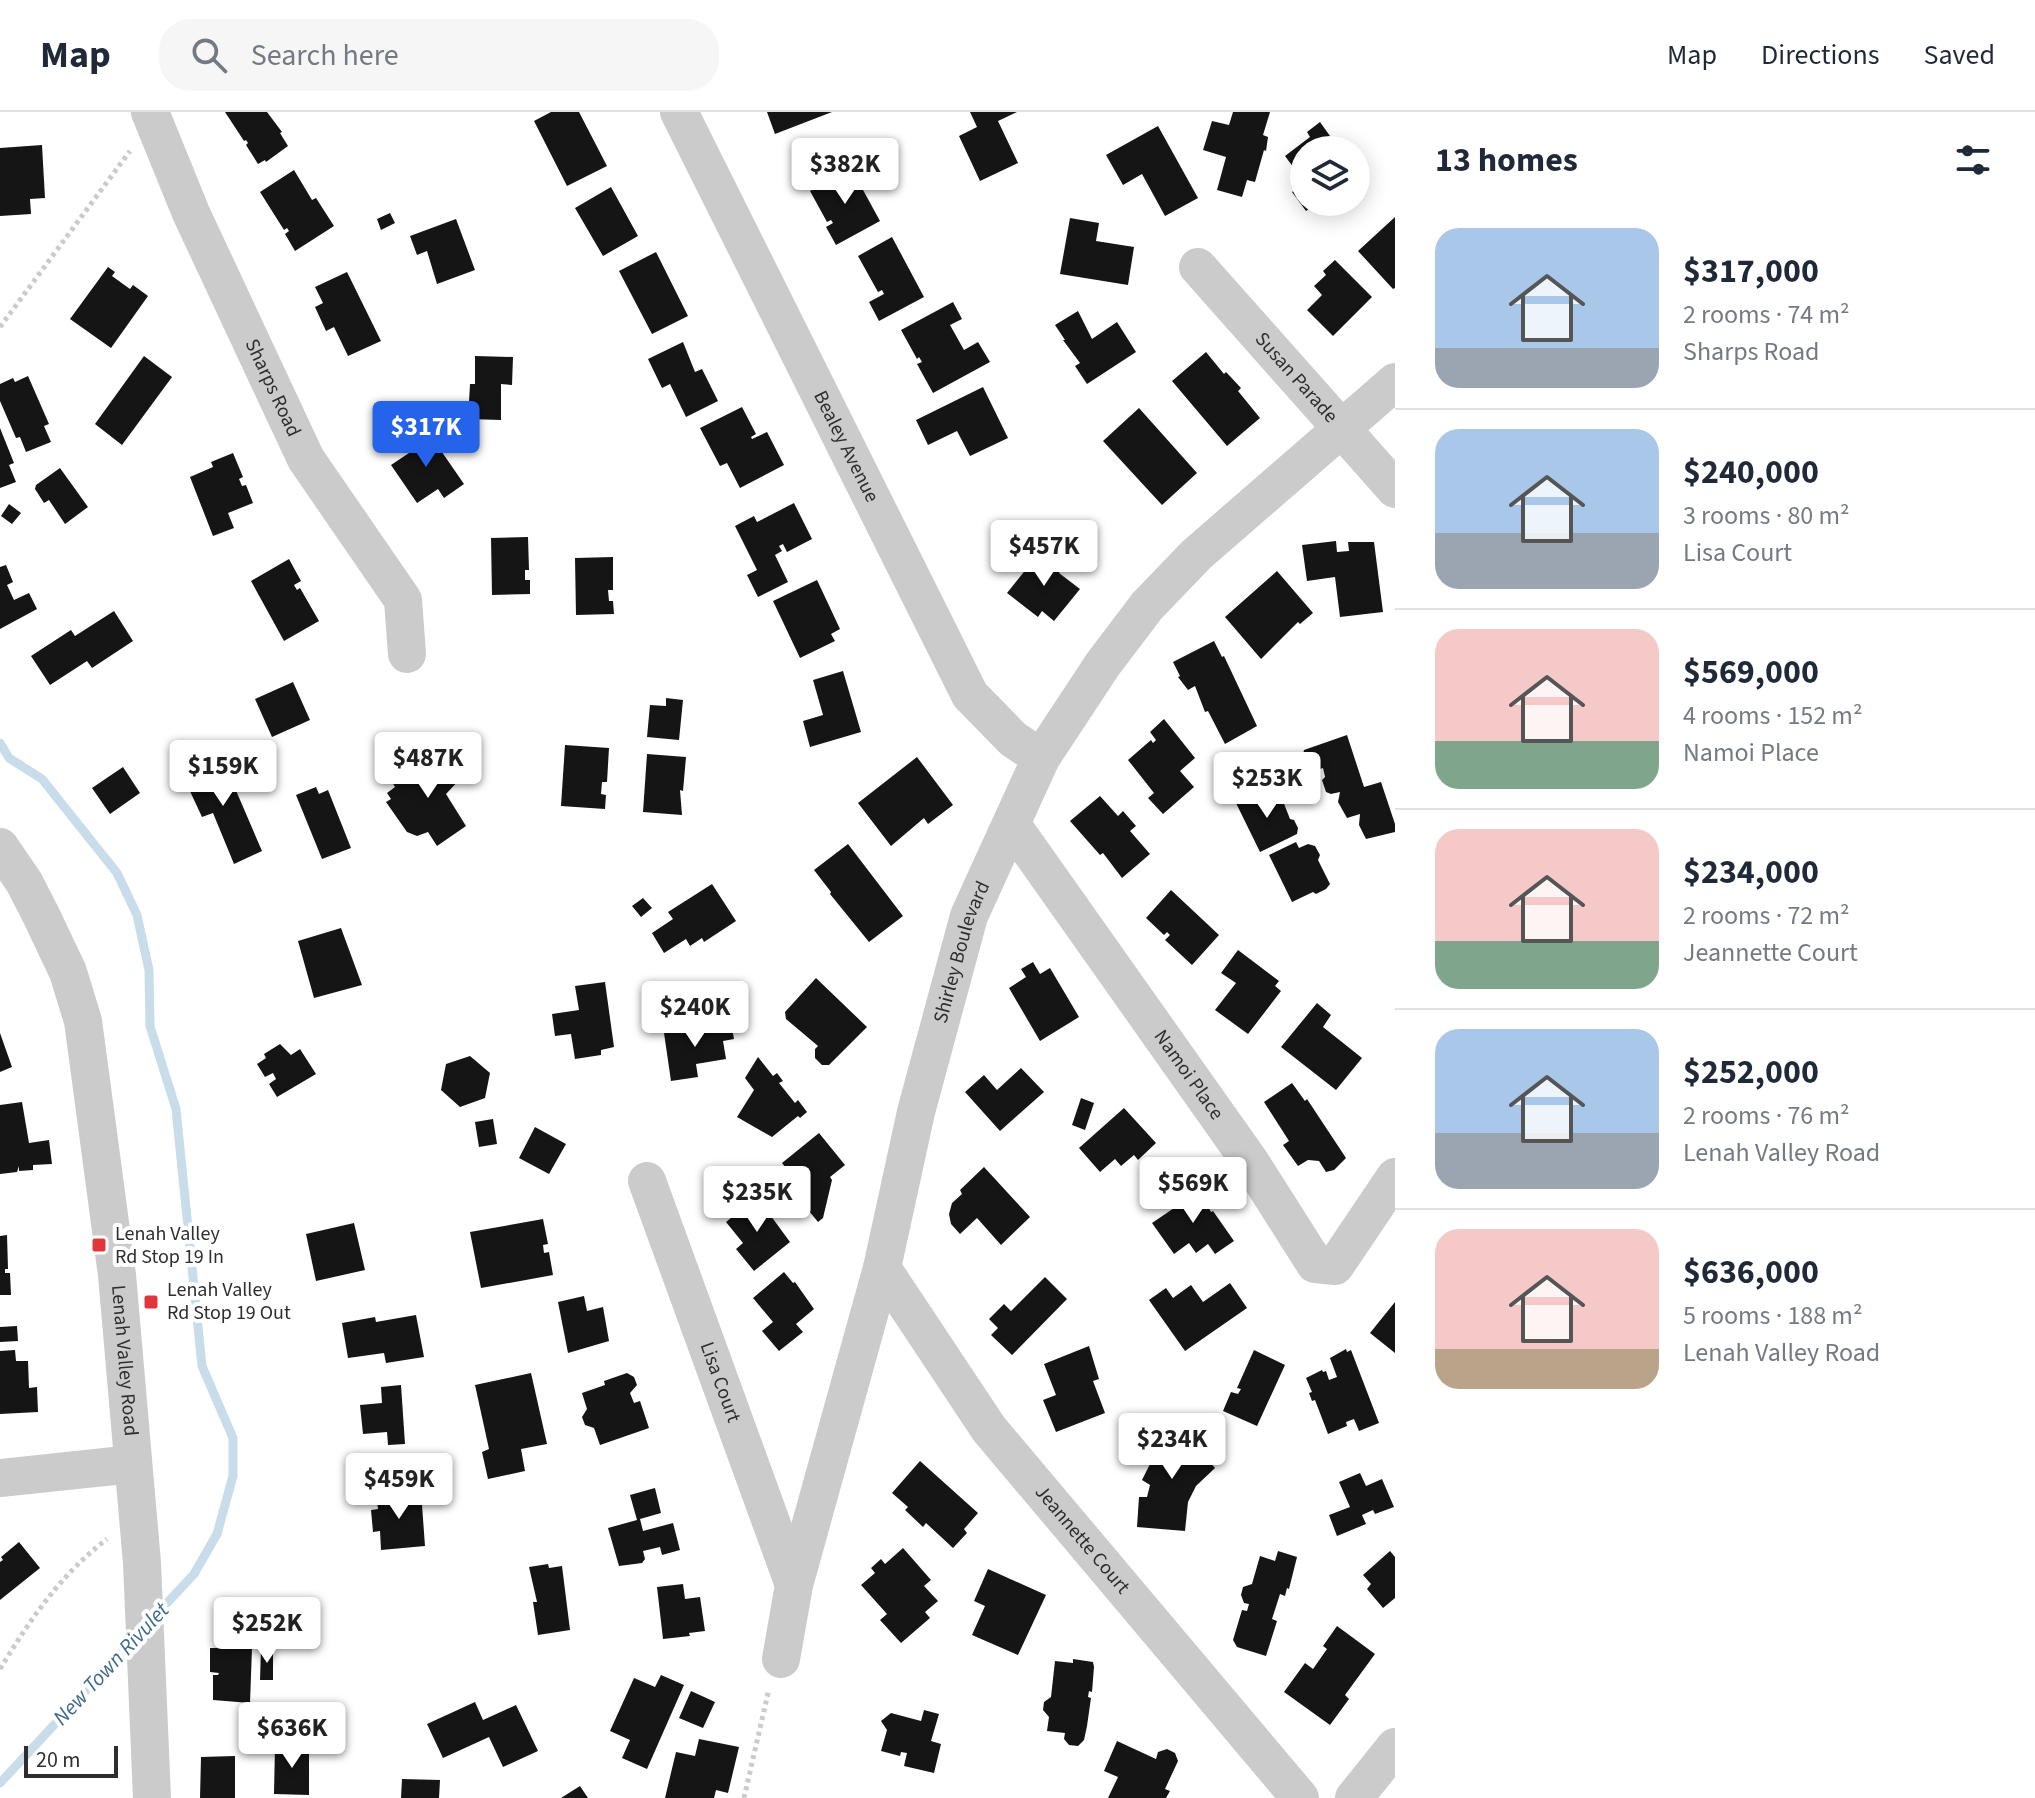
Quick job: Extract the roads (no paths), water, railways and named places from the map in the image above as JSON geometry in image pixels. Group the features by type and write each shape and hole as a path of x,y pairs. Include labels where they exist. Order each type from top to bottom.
{"street":[{"name":"Sharps Road","path":"150,112 191,213 306,459 403,600 407,654"},
{"name":"Bealey Avenue","path":"679,112 970,695 1013,739 1041,758"},
{"name":"Susan Parade","path":"1198,267 1395,489"},
{"name":"Shirley Boulevard","path":"781,1659 794,1585 882,1268 916,1112 969,916 1041,758 1103,664 1147,606 1196,555 1395,382"},
{"name":"Namoi Place","path":"1012,825 1251,1163 1315,1264 1335,1266 1395,1177"},
{"name":"Lenah Valley Road","path":"0,847 24,882 41,915 68,972 83,1021 117,1275 142,1563 152,1798"},
{"name":"Lisa Court","path":"647,1181 794,1585"},
{"name":"Jeannette Court","path":"882,1268 989,1429 1300,1798"},
{"path":"0,1478 133,1464"},
{"path":"1354,1798 1395,1747"}],"waterway":[{"name":"New Town Rivulet","path":"0,743 9,758 42,779 117,873 137,915 149,970 150,1026 176,1109 202,1366 233,1438 233,1476 217,1534 194,1574 155,1616"},
{"name":"New Town Rivulet","path":"0,1783 134,1639"}],"place":[{"name":"Lenah Valley Rd Stop 19 In","path":"99,1245"},
{"name":"Lenah Valley Rd Stop 19 Out","path":"151,1302"}]}
